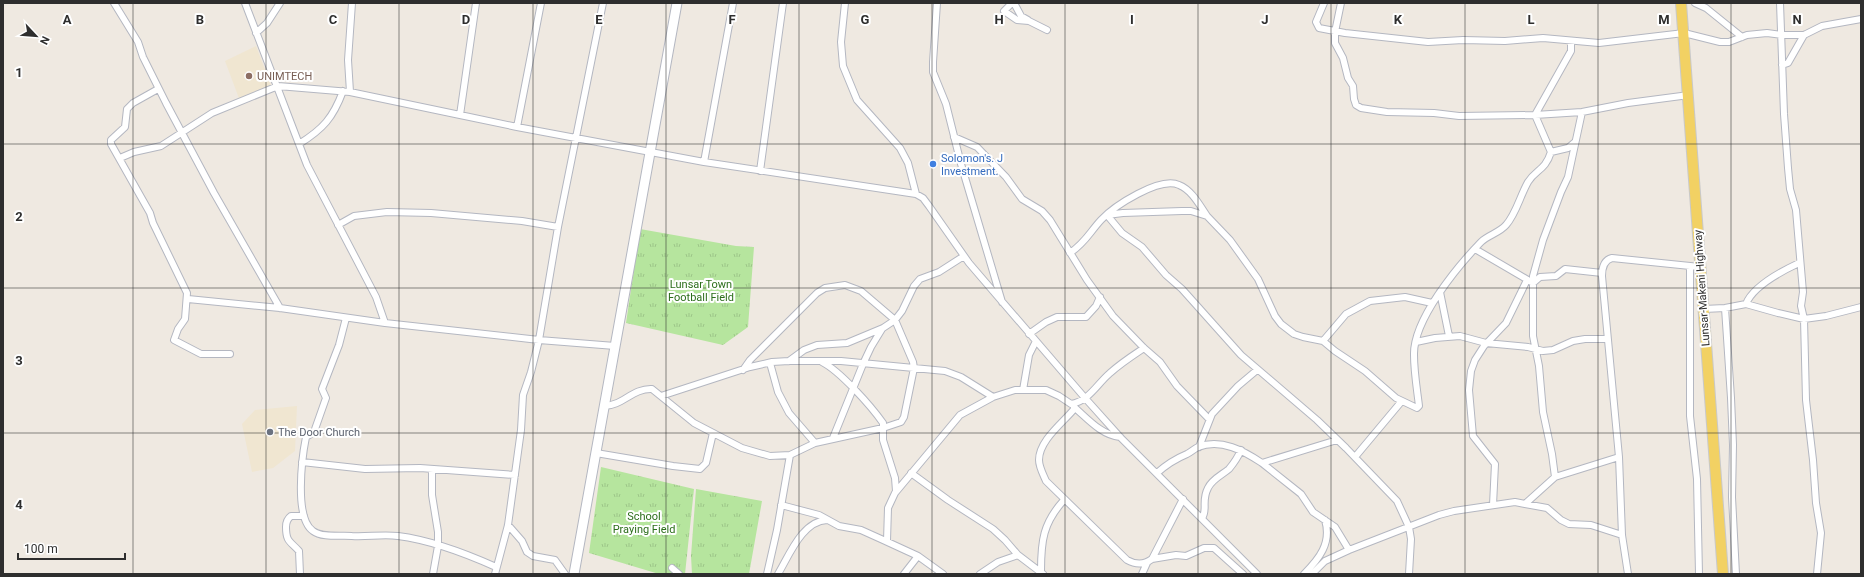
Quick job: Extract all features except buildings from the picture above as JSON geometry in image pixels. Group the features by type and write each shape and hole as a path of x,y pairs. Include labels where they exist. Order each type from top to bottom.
{"main road":[{"name":"Lunsar-Makeni Highway","path":"1681,3 1689,95 1700,267 1723,572"}],"street":[{"path":"114,3 138,42 143,57 158,89 214,193 280,308"},
{"path":"245,3 307,165 376,297 386,323"},
{"path":"256,33 267,23 280,3"},
{"path":"350,92 348,60 352,3"},
{"path":"460,115 476,3"},
{"path":"517,127 541,3"},
{"path":"495,574 508,525 521,430 523,396 539,340 558,227 603,3"},
{"path":"574,574 677,3"},
{"path":"704,162 733,3"},
{"path":"760,171 783,3"},
{"path":"845,3 841,42 843,66 857,100 900,148 908,163 916,194"},
{"path":"937,3 932,62 933,72 946,104 954,137 1003,305"},
{"path":"1029,21 1017,20 1004,11 1013,3 1022,16 1047,30"},
{"path":"1324,3 1316,22 1317,27 1335,32 1428,42 1463,40 1505,41 1543,38 1599,42 1684,33 1720,42 1729,42 1742,37 1767,33 1804,35 1822,26 1861,19"},
{"path":"1341,3 1335,32 1335,43 1343,58 1348,78 1354,86 1354,100 1356,105 1361,108 1387,112 1434,113 1460,116 1535,115 1582,112 1628,103 1689,95"},
{"path":"1695,3 1706,8 1742,37"},
{"path":"1780,3 1788,168 1790,189 1796,210 1799,263 1803,292 1801,306 1804,319 1806,400 1816,503 1821,533 1817,574"},
{"path":"1782,64 1788,63 1804,35"},
{"path":"1535,115 1571,51 1571,41"},
{"path":"120,158 134,152 161,146 212,113 278,86 350,92 576,139 704,162 916,194 923,198 964,256 1003,305 1085,398 1120,437 1257,574"},
{"path":"158,89 133,103 128,109 125,127 111,142 150,213 153,223 188,293 185,319 178,329 174,340 201,354 230,354"},
{"path":"299,144 314,135 332,116 343,91"},
{"path":"1493,505 1495,464 1473,436 1469,390 1475,360 1486,343 1506,323 1530,282 1543,240 1568,177 1582,112"},
{"path":"1070,253 1082,245 1101,220 1107,215 1135,196 1152,188 1173,183 1186,189 1230,240 1258,279 1275,316 1281,324 1294,334 1323,341 1365,371 1385,390 1401,402 1415,409 1418,406 1414,354 1416,342 1432,303 1475,249 1487,237 1500,231 1507,224 1529,181 1542,170 1548,160 1551,152 1535,115"},
{"path":"954,137 977,147 1006,177 1022,199 1042,211 1050,220 1070,253 1113,316 1160,362 1177,386 1209,419"},
{"path":"1551,152 1568,148 1575,141"},
{"path":"1107,215 1123,213 1191,211 1208,216"},
{"path":"338,225 354,216 387,212 432,213 522,221 558,227"},
{"path":"1107,215 1122,233 1142,247 1209,321 1257,370 1272,380 1337,440 1397,500 1409,527 1411,539 1409,574"},
{"path":"1475,249 1530,282"},
{"path":"789,361 804,350 817,345 847,343 883,328 896,320 914,286 920,280 940,272 964,256"},
{"path":"1628,574 1622,535 1619,458 1602,273 1606,262 1612,258 1700,267"},
{"path":"1746,304 1749,297 1756,289 1767,280 1799,263"},
{"path":"1690,267 1690,416 1697,479 1699,574"},
{"path":"1530,282 1540,277 1556,276 1565,269 1602,273"},
{"path":"1530,282 1533,336 1539,366 1543,412 1552,454 1555,477"},
{"path":"604,406 612,406 638,391 647,389 656,391 694,423 714,433 756,453 770,456 790,455 815,442 883,428 902,420 914,368 896,320 861,291 854,287 845,285 825,288 817,293 750,360 742,370"},
{"path":"1440,292 1449,336"},
{"path":"1029,334 1046,322 1057,317 1086,317 1096,306 1100,297"},
{"path":"1323,341 1346,314 1360,305 1370,301 1405,297 1432,303"},
{"path":"188,299 280,308 386,323 539,340 615,346"},
{"path":"1704,309 1725,308 1746,304 1804,319 1826,316 1861,307"},
{"path":"1723,572 1736,571 1732,497 1733,445 1725,308"},
{"path":"346,318 339,345 322,389 326,398 314,432 306,437 302,462 302,508 304,516 312,531 317,534 359,537 396,535 417,539 496,567"},
{"path":"833,438 863,364 871,347 883,328"},
{"path":"1416,342 1449,336 1460,336 1486,343 1528,347 1543,352 1553,350 1573,341 1585,339 1607,339"},
{"path":"1023,390 1029,355 1036,341"},
{"path":"1144,348 1108,374 1085,398 1079,402 1046,441 1038,458 1046,481 1127,560 1133,563 1176,555 1186,556 1204,548 1210,548 1217,550 1243,574"},
{"path":"661,396 742,370 770,363 789,361 821,361 914,368 955,374 993,397"},
{"path":"821,361 830,366 883,423 883,440 896,490"},
{"path":"770,363 778,392 789,413 815,442"},
{"path":"1199,447 1203,440 1209,419 1222,402 1257,370"},
{"path":"887,541 888,508 896,490 955,419 993,397 1003,393 1023,390 1046,390 1059,396 1075,407 1086,420 1109,435 1120,437"},
{"path":"1355,457 1401,402"},
{"path":"596,452 673,466 700,469 706,463 714,433"},
{"path":"1262,463 1337,440"},
{"path":"1157,474 1168,462 1199,447 1212,445 1233,447 1241,450 1262,463 1301,494 1313,512 1335,526 1349,550"},
{"path":"1202,518 1206,511 1204,497 1208,487 1229,468 1237,459 1241,450"},
{"path":"767,574 790,455"},
{"path":"1525,504 1555,477 1619,458"},
{"path":"302,462 365,469 432,469 515,475"},
{"path":"432,469 432,495 437,520 438,546 433,574"},
{"path":"911,473 948,500 993,529 1018,555 1042,572"},
{"path":"1142,574 1183,499"},
{"path":"1042,572 1041,545 1046,527 1053,512 1064,500"},
{"path":"1312,574 1326,562 1349,550 1454,511 1515,502 1547,508 1569,524 1591,525 1622,535"},
{"path":"781,505 819,515 839,526 861,530 887,541 918,556 943,574"},
{"path":"300,574 299,551 286,537 286,523 291,516 304,516"},
{"path":"778,574 800,536 816,522 827,520"},
{"path":"1304,574 1316,562 1324,548 1328,534 1325,520"},
{"path":"508,525 522,541 527,552 533,556 555,560 566,574"},
{"path":"980,574 998,562 1018,555"},
{"path":"904,574 918,556"},
{"path":"672,568 679,574"}],"shaded area":[{"name":"UNIMTECH","path":"256,46 273,91 240,101 225,61"},
{"name":"The Door Church","path":"297,406 295,451 273,468 252,472 242,424 255,410"}],"green space":[{"name":"Lunsar Town Football Field","path":"640,229 736,246 754,247 748,327 723,345 626,323"},
{"name":"School Praying Field","path":"601,467 694,489 685,574 659,574 589,553"},
{"path":"696,489 762,501 749,574 692,574 691,556"}],"place":[{"name":"UNIMTECH","path":"249,76"},
{"name":"Solomon's. J Investment.","path":"933,164"},
{"name":"The Door Church","path":"270,432"}]}
